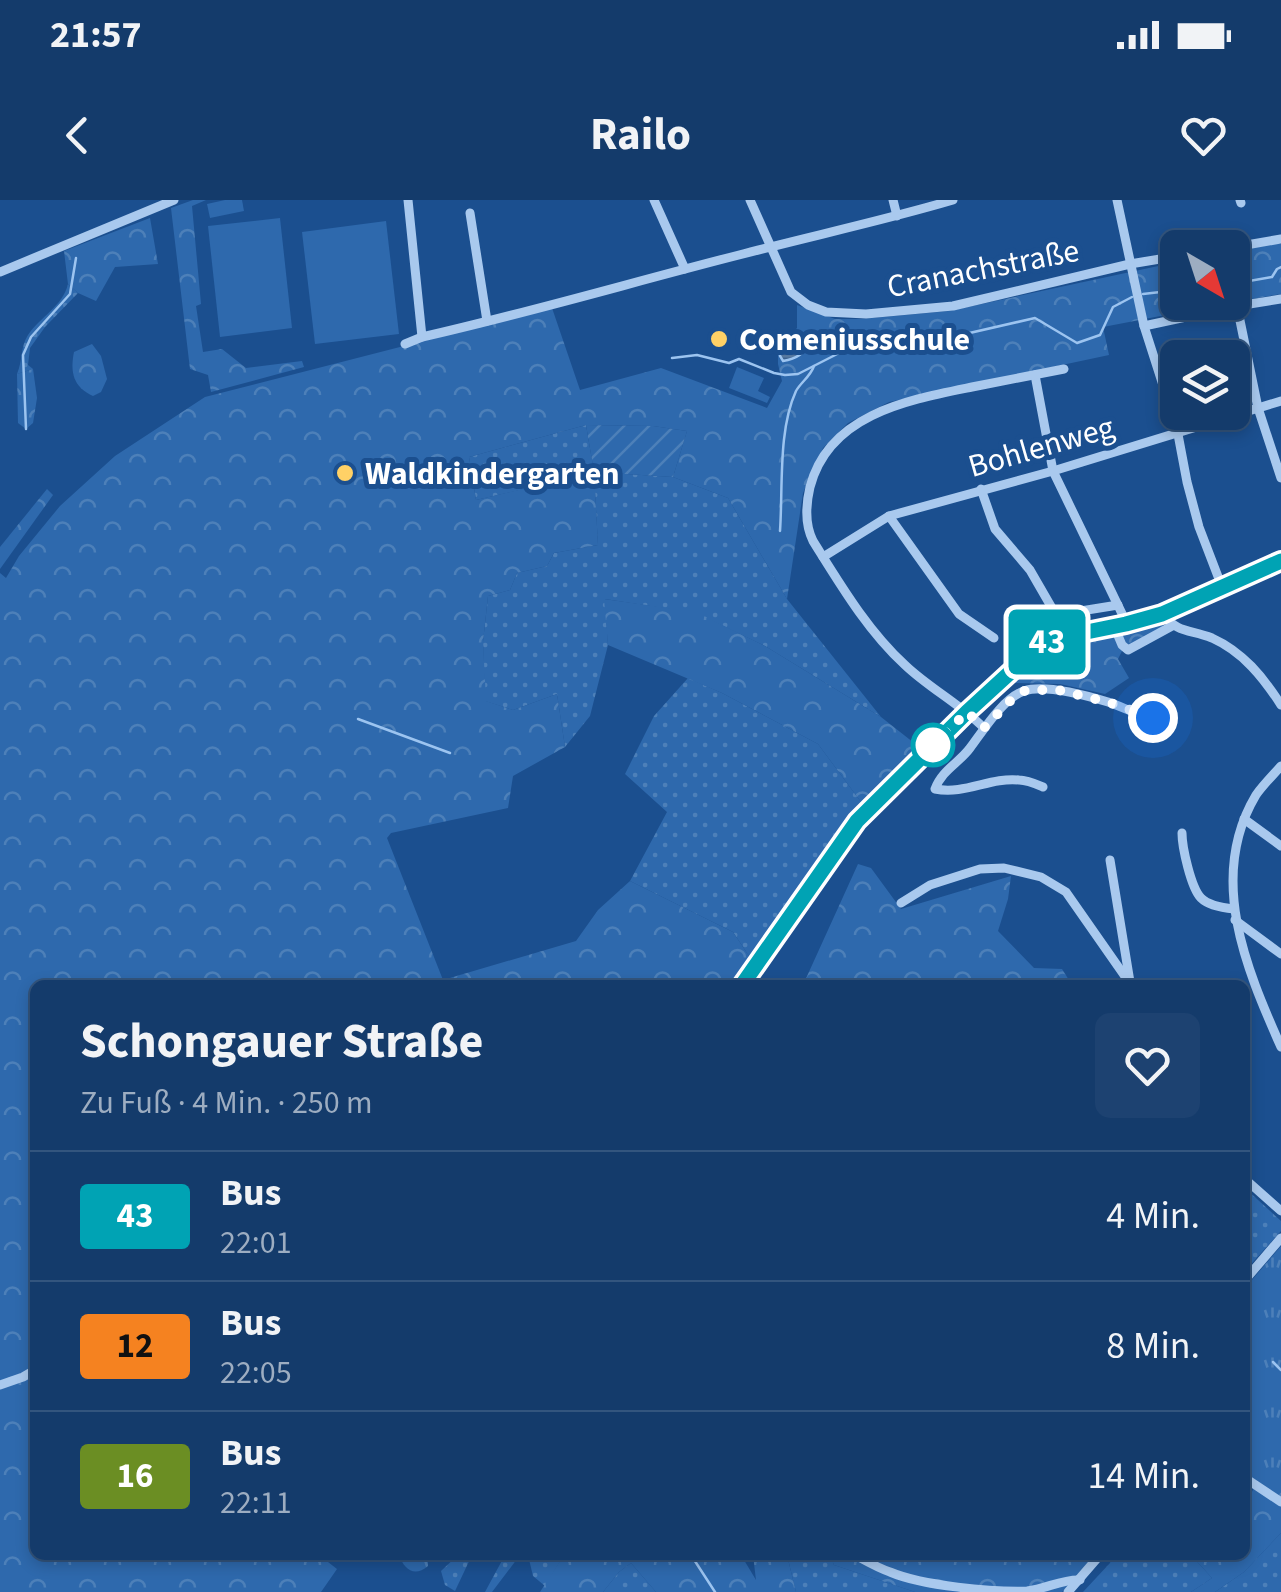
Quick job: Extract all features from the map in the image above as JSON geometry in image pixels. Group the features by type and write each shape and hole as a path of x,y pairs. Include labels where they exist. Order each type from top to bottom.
{"street":[{"path":"0,272 174,200"},
{"path":"408,200 422,337"},
{"path":"654,200 685,269"},
{"path":"750,200 771,247"},
{"path":"893,200 898,216"},
{"path":"405,344 954,200"},
{"path":"1117,200 1144,326 1178,433 1186,482 1222,587"},
{"path":"470,213 487,321"},
{"path":"1250,245 1281,240"},
{"name":"Cranachstraße","path":"771,247 791,292 808,306 826,312 866,314 953,306 1160,259"},
{"path":"1250,304 1281,299"},
{"path":"1144,326 1172,320"},
{"path":"1240,320 1258,408 1281,478"},
{"path":"984,728 906,667 861,614 809,533 807,500 814,474 834,442 851,427 893,404 1064,369"},
{"path":"1034,375 1053,471 1126,624"},
{"name":"Bohlenweg","path":"823,557 890,516 1281,401"},
{"path":"981,489 995,530 1030,570 1056,615 1118,605"},
{"path":"890,516 959,614 994,638"},
{"path":"746,980 857,821 1039,646 1057,638 1162,614 1281,561"},
{"path":"1162,614 1172,626 1214,639 1247,660 1281,704"},
{"path":"1114,626 1128,650 1172,626"},
{"path":"1043,787 1020,780 961,790 935,789 939,777 968,751 984,728 1026,690 1058,690 1153,718"},
{"path":"1281,766 1258,793 1244,819 1233,854 1234,914 1258,996 1281,1047"},
{"path":"1244,819 1281,846"},
{"path":"1182,832 1188,870 1201,898 1234,914 1281,954"},
{"path":"1110,860 1130,980"},
{"path":"901,903 930,886 980,869 1004,868 1041,877 1066,892 1128,980"},
{"path":"1250,1183 1281,1211"},
{"path":"1250,1274 1281,1238"},
{"path":"0,1385 30,1373"},
{"path":"1250,1481 1281,1502"},
{"path":"865,1560 891,1573 966,1587 1032,1590 1080,1580"},
{"path":"1068,1592 1096,1560"}],"green space":[{"path":"206,200 192,206 201,304 196,306 203,352 222,349 246,368 302,361 304,367 211,392 208,375 190,369 171,208"},
{"path":"242,200 244,211 210,218 207,204"},
{"path":"150,218 158,264 115,267 96,301 68,284 64,251"},
{"path":"280,218 292,328 220,337 208,226"},
{"path":"386,221 399,334 315,344 302,232"},
{"path":"1281,244 1281,294 1250,299 1250,248"},
{"path":"1160,266 1160,316 1103,327 1109,355 889,402 848,423 823,448 803,493 787,599 728,498 673,477 687,431 586,425 469,457 476,500 594,472 598,545 554,553 547,566 517,573 510,590 488,596 483,642 486,701 513,710 557,694 565,747 513,776 508,808 391,833 387,838 443,980 30,980 30,1560 325,1560 337,1569 321,1592 0,1592 0,573 6,578 60,506 115,456 205,397 552,308 580,390 661,368 767,408 782,381 778,349 797,328 797,305 835,319 949,311"},
{"path":"68,284 78,293 30,348 28,365 33,369 17,374 28,335 61,299"},
{"path":"92,344 101,356 107,379 101,392 93,396 77,383 72,366 74,352"},
{"path":"737,367 764,378 758,391 770,397 767,403 729,388"},
{"path":"33,369 37,398 33,423 26,429 18,423 17,374"},
{"path":"586,425 594,472 673,477 728,498 787,599 881,717 765,646 696,613 605,599 608,645 590,716 565,747 557,694 513,710 485,701 483,642 488,596 510,590 517,573 547,566 554,553 598,545 594,473 476,500 469,457"},
{"path":"586,425 687,431 673,477 594,472"},
{"path":"47,489 53,495 0,569 0,547"},
{"path":"604,599 696,612 765,646 881,717 923,750 864,806 818,744 722,693 608,645"},
{"path":"1162,623 1165,629 1123,649 1118,659 1129,678 1105,694 1060,684 1014,683 1007,658 1052,624 1095,640"},
{"path":"688,678 818,744 864,806 753,962 733,932 630,881 667,812 625,774 654,716"},
{"path":"858,864 871,868 901,909 1011,876 998,931 1034,968 1062,969 1069,980 805,980"},
{"path":"630,881 733,932 753,962 739,980 443,980 576,941 598,910"},
{"path":"1250,1193 1281,1221 1281,1231 1250,1265"},
{"path":"1281,1246 1281,1493 1250,1477 1250,1282"},
{"path":"1281,1438 1281,1533 1244,1572 1215,1592 1191,1592 1212,1578 1196,1560 1250,1560 1250,1496 1257,1481 1250,1477 1250,1469"},
{"path":"1281,1533 1281,1592 1215,1592 1244,1572"},
{"path":"402,1560 428,1560 428,1566 418,1571"},
{"path":"453,1560 470,1560 455,1591 445,1585 441,1571"},
{"path":"502,1560 516,1560 492,1592 485,1592"},
{"path":"529,1560 561,1560 545,1586 533,1576"},
{"path":"561,1560 744,1560 756,1580 754,1560 788,1560 796,1592 656,1592 631,1563 603,1592 540,1592"},
{"path":"788,1560 832,1560 834,1565 915,1592 796,1592"},
{"path":"832,1560 1090,1560 1062,1592 915,1592 834,1565"},
{"path":"1196,1560 1212,1578 1191,1592 1083,1592 1110,1563"},
{"path":"631,1563 656,1592 603,1592 619,1572"}],"shaded area":[{"path":"805,337 810,342 806,350 783,361 780,350 796,338"}],"waterway":[{"path":"26,429 23,355 31,337 70,294 76,258"},
{"path":"1250,281 1272,277 1281,267"},
{"path":"1143,294 1160,292"},
{"path":"672,358 697,355 729,363 739,359 774,373 798,374 845,350 926,343 1035,318 1077,343 1100,335 1113,307 1132,297"},
{"path":"810,342 821,341 842,349"},
{"path":"780,531 786,423 796,391 814,366"},
{"path":"358,719 450,753"},
{"path":"1273,1362 1281,1370"},
{"path":"694,1560 715,1592"}],"bus line":[{"name":"43","path":"746,980 857,821 1039,646 1057,638 1162,614 1281,561"}],"place":[{"name":"Comeniusschule","path":"719,339"},
{"name":"Waldkindergarten","path":"345,473"}],"route":[{"path":"933,745 967,712 984,728 1026,690 1058,690 1153,718"}]}
